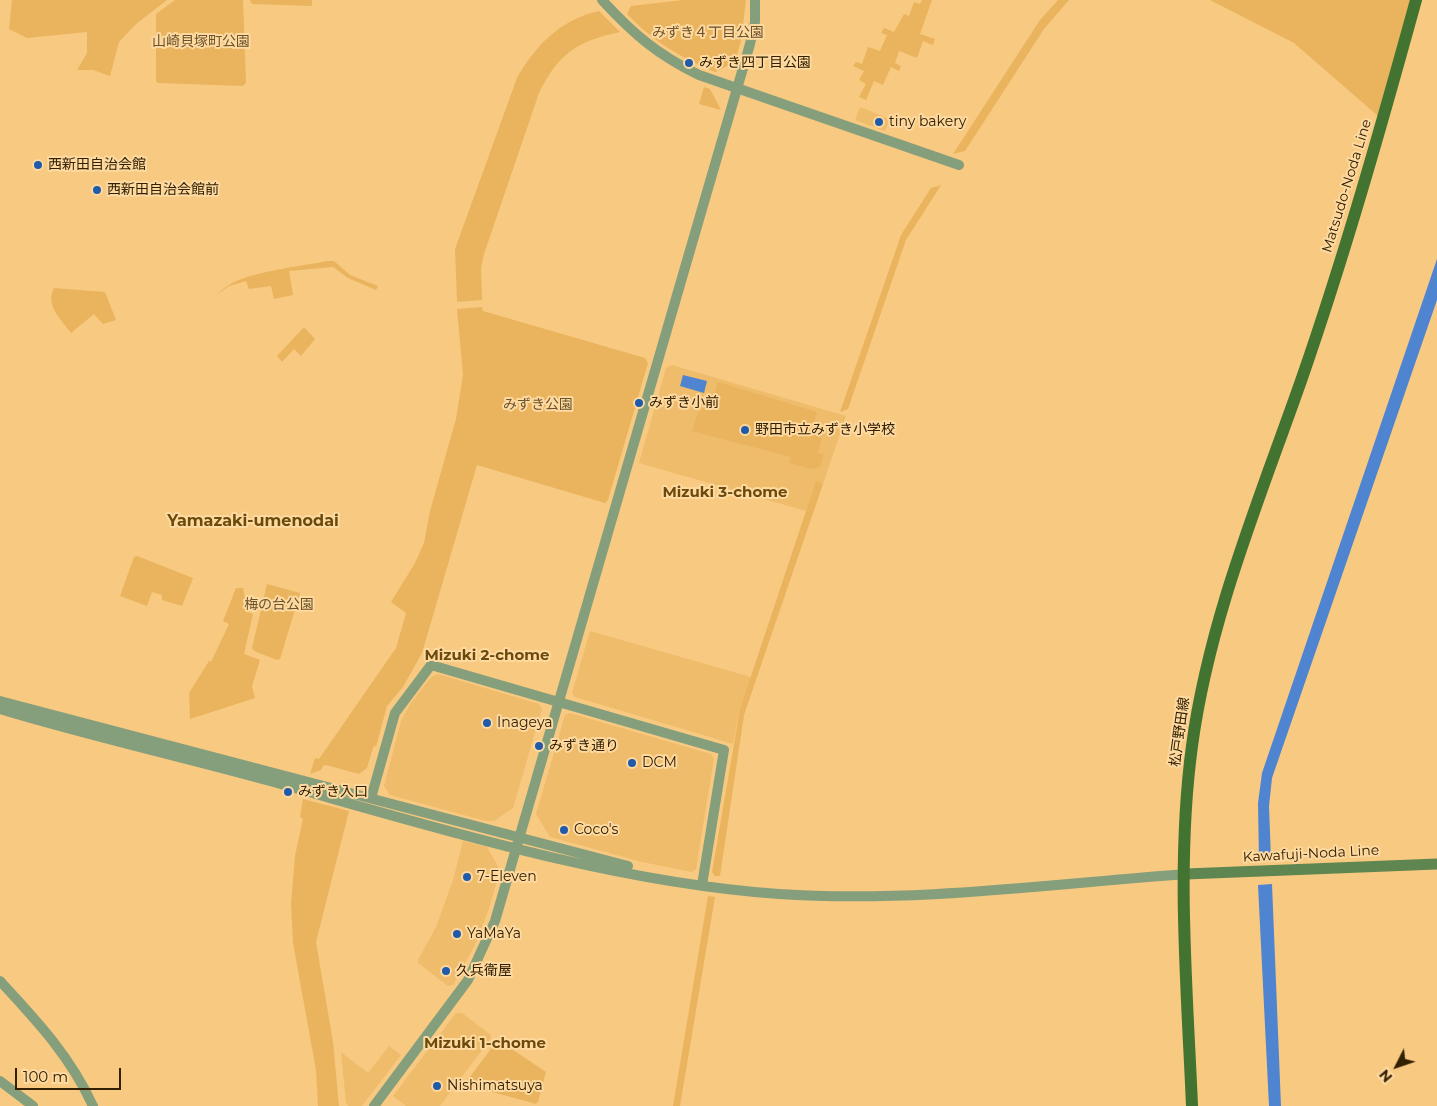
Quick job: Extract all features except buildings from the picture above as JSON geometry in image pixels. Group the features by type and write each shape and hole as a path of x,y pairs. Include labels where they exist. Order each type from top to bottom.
{"main road":[{"name":"Matsudo-Noda Line","path":"1378,137 1416,0"},
{"name":"松戸野田線","path":"1192,1106 1186,955 1187,800 1192,745 1202,688 1219,623 1339,264 1378,137"},
{"name":"Kawafuji-Noda Line","path":"1186,874 1437,864"}],"street":[{"path":"602,0 636,36 659,54 700,75 959,165"},
{"path":"374,1106 468,980 491,932 750,44 755,0"},
{"path":"371,798 395,713 431,665 724,750 702,885"},
{"path":"0,701 371,798 606,868 702,885 779,894 848,896 946,893 1186,874"},
{"path":"0,709 82,733 518,842"},
{"path":"0,981 61,1049 94,1106"},
{"path":"0,1081 33,1106"}],"shaded area":[{"path":"860,107 887,118 889,121 885,131 855,120"},
{"name":"野田市立みずき小学校","path":"672,365 846,416 823,484 816,482 806,511 639,463 666,368"},
{"path":"590,631 751,677 740,709 733,744 575,697 572,693"},
{"path":"438,674 539,704 542,709 513,808 494,821 486,821 390,795 384,786 401,721 410,704 431,677"},
{"path":"570,713 711,754 714,759 696,869 692,872 642,862 550,837 536,814 565,715"},
{"path":"463,841 487,847 500,870 489,909 475,945 453,985 448,986 418,963 418,960 436,927 453,880"},
{"path":"456,1013 462,1013 491,1035 491,1038 440,1106 406,1106 393,1096"},
{"path":"389,1046 401,1055 362,1106 348,1106 346,1103 341,1052 368,1073"}],"green space":[{"path":"12,0 167,0 136,24 119,42 110,76 93,70 77,70 87,53 87,32 27,38 9,29"},
{"name":"山崎貝塚町公園","path":"175,0 243,0 246,83 243,86 158,83 156,81 156,14"},
{"path":"250,0 312,0 312,6 252,4"},
{"name":"みずき４丁目公園","path":"683,0 746,0 741,41 735,62 715,72 703,67 657,41 627,14 631,6"},
{"path":"922,0 932,0 920,34 935,39 933,45 923,41 917,58 899,51 895,63 901,66 899,71 891,67 883,85 874,81 866,100 859,97 866,84 859,80 864,71 853,66 856,62 862,64 868,47 880,51 887,35 881,33 884,28 894,32 904,14 909,16 914,2 920,4"},
{"path":"1058,0 1069,0 1044,29 965,151 953,154 1040,20"},
{"path":"1210,0 1410,0 1378,116 1294,43"},
{"path":"599,11 620,32 592,40 570,51 546,80 539,93 484,254 481,268 482,300 457,302 455,249 517,78 532,55 561,27 573,20"},
{"path":"704,87 710,89 721,110 699,104"},
{"path":"941,185 906,240 848,409 840,412 901,235 931,188"},
{"path":"327,261 334,261 350,275 378,286 376,290 348,278 333,267 289,271 293,295 274,299 271,286 249,289 246,281 229,286 216,295 229,285 249,276"},
{"path":"54,288 105,292 116,320 103,324 94,314 71,333 55,312 51,301"},
{"name":"みずき公園","path":"482,307 483,311 645,358 648,363 608,500 605,503 477,465 422,653 403,687 387,706 376,747 375,745 373,748 367,768 359,774 326,765 321,770 310,774 315,758 319,759 396,648 406,613 391,602 415,563 424,543 430,511 456,419 463,375 457,309"},
{"path":"304,327 315,339 301,356 294,349 282,362 277,356"},
{"path":"718,382 817,412 812,429 821,431 819,437 822,438 818,453 824,455 820,467 812,469 789,463 791,457 692,431 698,413 713,399"},
{"path":"816,481 823,484 744,715 720,876 715,876 712,872 740,709"},
{"path":"137,556 193,578 182,606 162,600 162,595 152,592 147,606 120,596 134,557"},
{"name":"梅の台公園","path":"267,584 300,593 280,659 277,660 254,651 252,648"},
{"path":"236,588 243,588 248,612 253,614 244,654 260,660 252,686 255,698 190,719 189,693 209,661 211,662 229,624 223,621"},
{"path":"303,799 349,811 316,942 333,1042 339,1106 318,1106 316,1070 293,943 291,904 295,856 303,819 300,817"},
{"path":"708,896 715,897 680,1106 673,1106"},
{"path":"497,1041 500,1041 546,1072 536,1104 467,1085 466,1082"}],"water":[{"path":"1437,259 1437,300 1272,778 1269,806 1271,860 1259,861 1258,803 1262,773"},
{"path":"683,375 707,381 704,393 680,386"},
{"path":"1272,884 1281,1106 1269,1106 1258,885"}],"place":[{"name":"みずき四丁目公園","path":"689,63"},
{"name":"tiny bakery","path":"879,122"},
{"name":"西新田自治会館","path":"38,165"},
{"name":"西新田自治会館前","path":"97,190"},
{"name":"みずき小前","path":"639,403"},
{"name":"野田市立みずき小学校","path":"745,430"},
{"name":"Inageya","path":"487,723"},
{"name":"みずき通り","path":"539,746"},
{"name":"DCM","path":"632,763"},
{"name":"みずき入口","path":"288,792"},
{"name":"Coco's","path":"564,830"},
{"name":"7-Eleven","path":"467,877"},
{"name":"YaMaYa","path":"457,934"},
{"name":"久兵衛屋","path":"446,971"},
{"name":"Nishimatsuya","path":"437,1086"}],"district":[{"name":"Mizuki 3-chome","path":"725,493"},
{"name":"Yamazaki-umenodai","path":"253,521"},
{"name":"Mizuki 2-chome","path":"487,656"},
{"name":"Mizuki 1-chome","path":"485,1044"}]}
